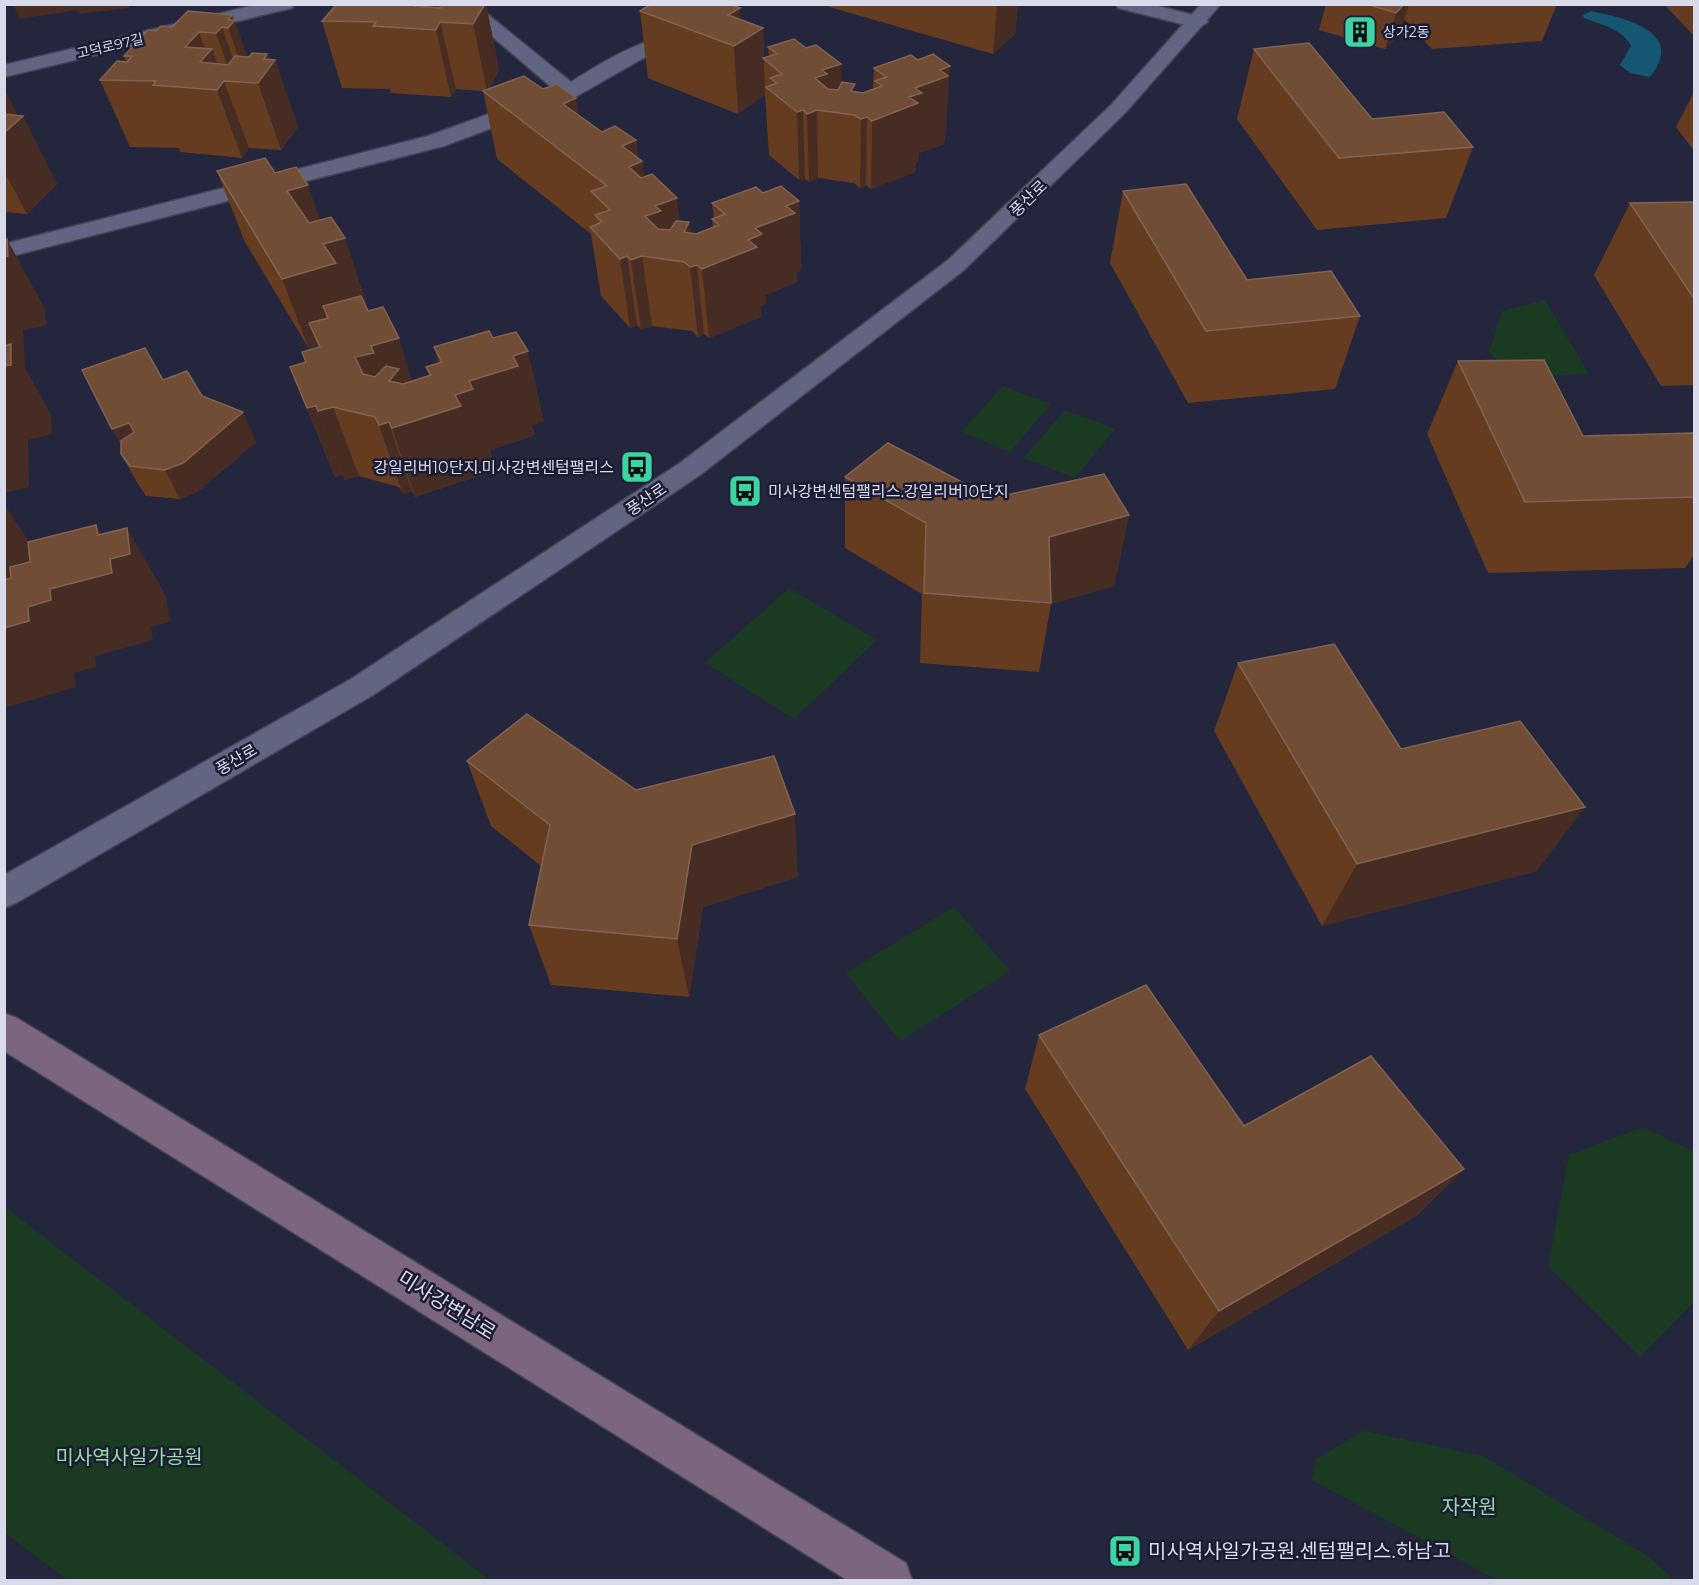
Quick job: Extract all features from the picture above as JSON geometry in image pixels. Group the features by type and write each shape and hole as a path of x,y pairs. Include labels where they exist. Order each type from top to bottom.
{"main road":[{"name":"미사강변남로","path":"4,1030 889,1581"}],"street":[{"name":"고덕로97길","path":"4,71 285,4"},
{"path":"464,4 570,92"},
{"path":"1125,4 1205,13"},
{"name":"풍산로","path":"4,892 363,687 690,470 956,265 1102,125 1205,13"},
{"path":"4,251 436,141 570,92 623,58 672,41 706,39"}],"green space":[{"path":"1545,300 1589,374 1513,377 1489,352 1502,311"},
{"path":"1003,386 1051,404 1010,452 961,432"},
{"path":"1065,410 1115,429 1075,478 1024,458"},
{"path":"789,588 877,640 794,719 705,663"},
{"path":"954,907 1010,971 900,1041 846,973"},
{"path":"1643,1127 1694,1152 1694,1302 1640,1357 1548,1266 1569,1155"},
{"name":"미사역사일가공원","path":"5,1207 490,1580 67,1580 5,1533"},
{"name":"자작원","path":"1364,1431 1483,1456 1648,1556 1674,1580 1497,1580 1312,1480 1316,1459"}],"water":[{"path":"1591,11 1634,23 1657,38 1661,49 1659,62 1650,77 1630,73 1620,65 1631,46 1617,31 1584,18 1583,15"}],"building":[{"path":"416,4 415,6 441,8 443,4 485,4 473,24 440,22 436,30 373,26 376,22 322,21 336,5"},
{"path":"651,4 729,4 740,8 728,15 763,28 734,46 640,11"},
{"path":"1366,4 1404,4 1396,13"},
{"path":"188,11 232,15 228,20 235,20 228,28 222,27 216,33 199,32 185,47 212,49 200,62 228,65 235,56 249,57 252,53 267,54 264,59 275,60 258,83 224,81 217,90 153,85 156,81 100,80 117,61 127,62 132,56 124,56 148,30 156,31 161,26 172,27"},
{"path":"794,39 806,48 816,45 841,64 822,70 827,74 815,78 828,89 838,90 842,82 855,84 851,91 863,93 882,86 875,81 886,77 874,68 911,55 918,60 933,54 950,66 940,70 948,76 915,88 922,93 909,97 918,103 872,121 867,117 861,119 854,115 817,110 807,114 803,110 797,112 766,87 777,83 770,78 782,74 763,58 777,54 768,47"},
{"path":"1309,43 1372,119 1444,112 1473,147 1339,158 1254,49"},
{"path":"524,76 543,89 557,84 576,98 563,104 602,132 615,126 636,140 622,146 642,161 629,167 641,178 652,174 677,198 655,206 661,211 645,216 658,229 670,230 676,221 689,222 684,232 696,234 719,225 712,219 725,214 712,203 756,187 763,193 781,186 799,201 786,206 795,213 755,228 762,234 748,240 757,247 702,269 697,265 690,267 684,262 642,256 631,260 627,256 620,259 590,227 602,222 595,215 610,210 591,191 607,186 483,91"},
{"path":"4,114 23,116 4,133"},
{"path":"265,158 275,173 296,167 308,185 287,191 309,223 331,217 345,238 323,244 336,263 282,279 217,171"},
{"path":"1186,184 1247,280 1331,271 1360,316 1206,331 1123,191"},
{"path":"1695,202 1695,300 1630,203"},
{"path":"7,239 8,256 4,257 4,240"},
{"path":"361,296 368,311 383,307 399,338 371,346 374,353 355,357 363,374 375,377 386,366 399,369 389,381 403,384 431,375 426,367 442,362 434,347 489,331 493,338 516,332 528,351 513,356 518,366 469,381 473,389 455,395 461,406 392,428 389,422 379,425 375,417 333,407 318,411 316,406 307,408 290,367 306,362 302,352 320,347 309,323 328,318 323,306"},
{"path":"11,344 11,365 4,366 4,346"},
{"path":"145,348 163,380 187,371 202,396 243,412 183,463 165,470 130,466 121,454 121,441 134,432 129,423 112,429 82,370"},
{"path":"1544,360 1583,436 1693,433 1695,435 1695,497 1525,502 1458,361"},
{"path":"888,443 992,498 1104,474 1129,515 1049,537 1051,603 924,593 926,523 845,477"},
{"path":"96,525 98,535 127,528 130,554 110,559 112,573 50,589 51,600 28,607 29,621 4,628 4,580 11,578 10,567 30,562 28,542"},
{"path":"1334,644 1401,749 1520,721 1585,807 1357,864 1238,663"},
{"path":"527,714 636,790 774,756 795,814 692,845 677,939 529,925 550,825 467,761"},
{"path":"1146,985 1244,1126 1371,1056 1464,1169 1219,1311 1039,1035"}],"place":[{"name":"상가2동","path":"1360,32"},
{"name":"강일리버10단지.미사강변센텀팰리스","path":"637,467"},
{"name":"미사강변센텀팰리스.강일리버10단지","path":"745,491"},
{"name":"미사역사일가공원.센텀팰리스.하남고","path":"1125,1551"}]}
